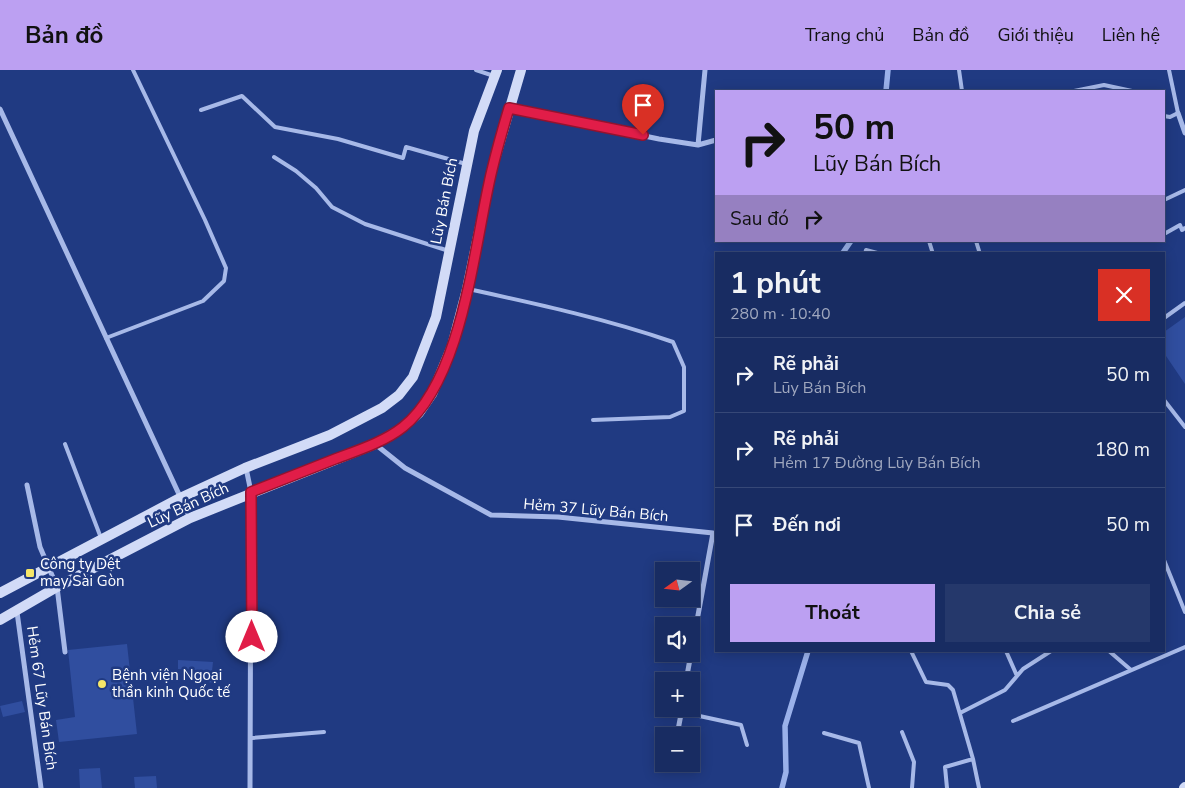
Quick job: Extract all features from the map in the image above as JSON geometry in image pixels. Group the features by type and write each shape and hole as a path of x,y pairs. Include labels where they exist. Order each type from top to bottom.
{"main road":[{"name":"Lũy Bán Bích","path":"0,620 17,612 57,587 190,518 375,444 402,428 419,413 432,394 452,346 467,289 492,169 521,70"},
{"name":"Lũy Bán Bích","path":"0,593 49,569 180,498 246,468 330,435 382,408 399,395 413,377 436,317 474,131 496,73"}],"street":[{"path":"698,145 704,70"},
{"path":"509,108 659,139 698,145 715,140"},
{"path":"0,109 190,518"},
{"path":"1178,112 1185,133"},
{"name":"Hẻm 37 Lũy Bán Bích","path":"375,444 405,468 492,515 558,517 713,533 688,672"},
{"path":"246,468 251,492 252,738 250,788"},
{"path":"27,485 40,547 57,587 65,652"},
{"name":"Hẻm 67 Lũy Bán Bích","path":"17,612 41,788"}],"lane":[{"path":"106,338 203,302 224,281 226,268 133,70"},
{"path":"476,70 496,73"},
{"path":"959,70 962,90"},
{"path":"1165,116 1170,117 1178,112 1169,70"},
{"path":"1079,90 1104,85 1127,90"},
{"path":"201,110 242,96 275,127 338,139 403,158 406,147 466,164"},
{"path":"274,157 296,171 316,188 332,207 365,224 450,251"},
{"path":"1165,200 1185,190"},
{"path":"1165,233 1180,225 1182,230 1185,228"},
{"path":"467,289 645,332 674,342 684,367 684,411 670,417 594,420"},
{"path":"1165,317 1185,303"},
{"path":"1165,401 1185,427"},
{"path":"65,444 102,540"},
{"path":"1165,562 1185,612"},
{"path":"1013,721 1185,647"},
{"path":"911,652 926,682 948,685 953,690 973,759 978,788"},
{"path":"1006,652 1017,676"},
{"path":"960,713 1005,690 1023,669 1049,652"},
{"path":"1111,652 1131,670"},
{"path":"700,715 741,725 747,745"},
{"path":"252,738 324,732"},
{"path":"902,732 914,762 912,788"},
{"path":"824,733 859,743 868,788"},
{"path":"946,788 945,768 973,759"}],"building":[{"path":"1185,317 1185,384 1165,354 1165,331"},
{"name":"Bệnh viện Ngoại thần kinh Quốc tế","path":"127,644 137,734 59,742 56,720 75,717 68,650"},
{"path":"178,660 213,662 212,671 178,669"},
{"path":"185,671 216,676 215,683 184,679"},
{"path":"22,701 25,712 3,717 0,706"},
{"path":"100,768 102,788 80,788 79,769"},
{"path":"156,776 157,788 135,788 134,777"}],"waterway":[{"path":"886,90 888,70"},
{"path":"843,252 850,242"},
{"path":"782,788 786,772 785,726 808,652"}],"place":[{"name":"Công ty Dệt may Sài Gòn","path":"30,573"},
{"name":"Bệnh viện Ngoại thần kinh Quốc tế","path":"102,684"}],"route":[{"path":"252,637 251,492 375,444 402,428 419,413 432,394 452,346 467,289 492,169 509,108 643,135"}]}
